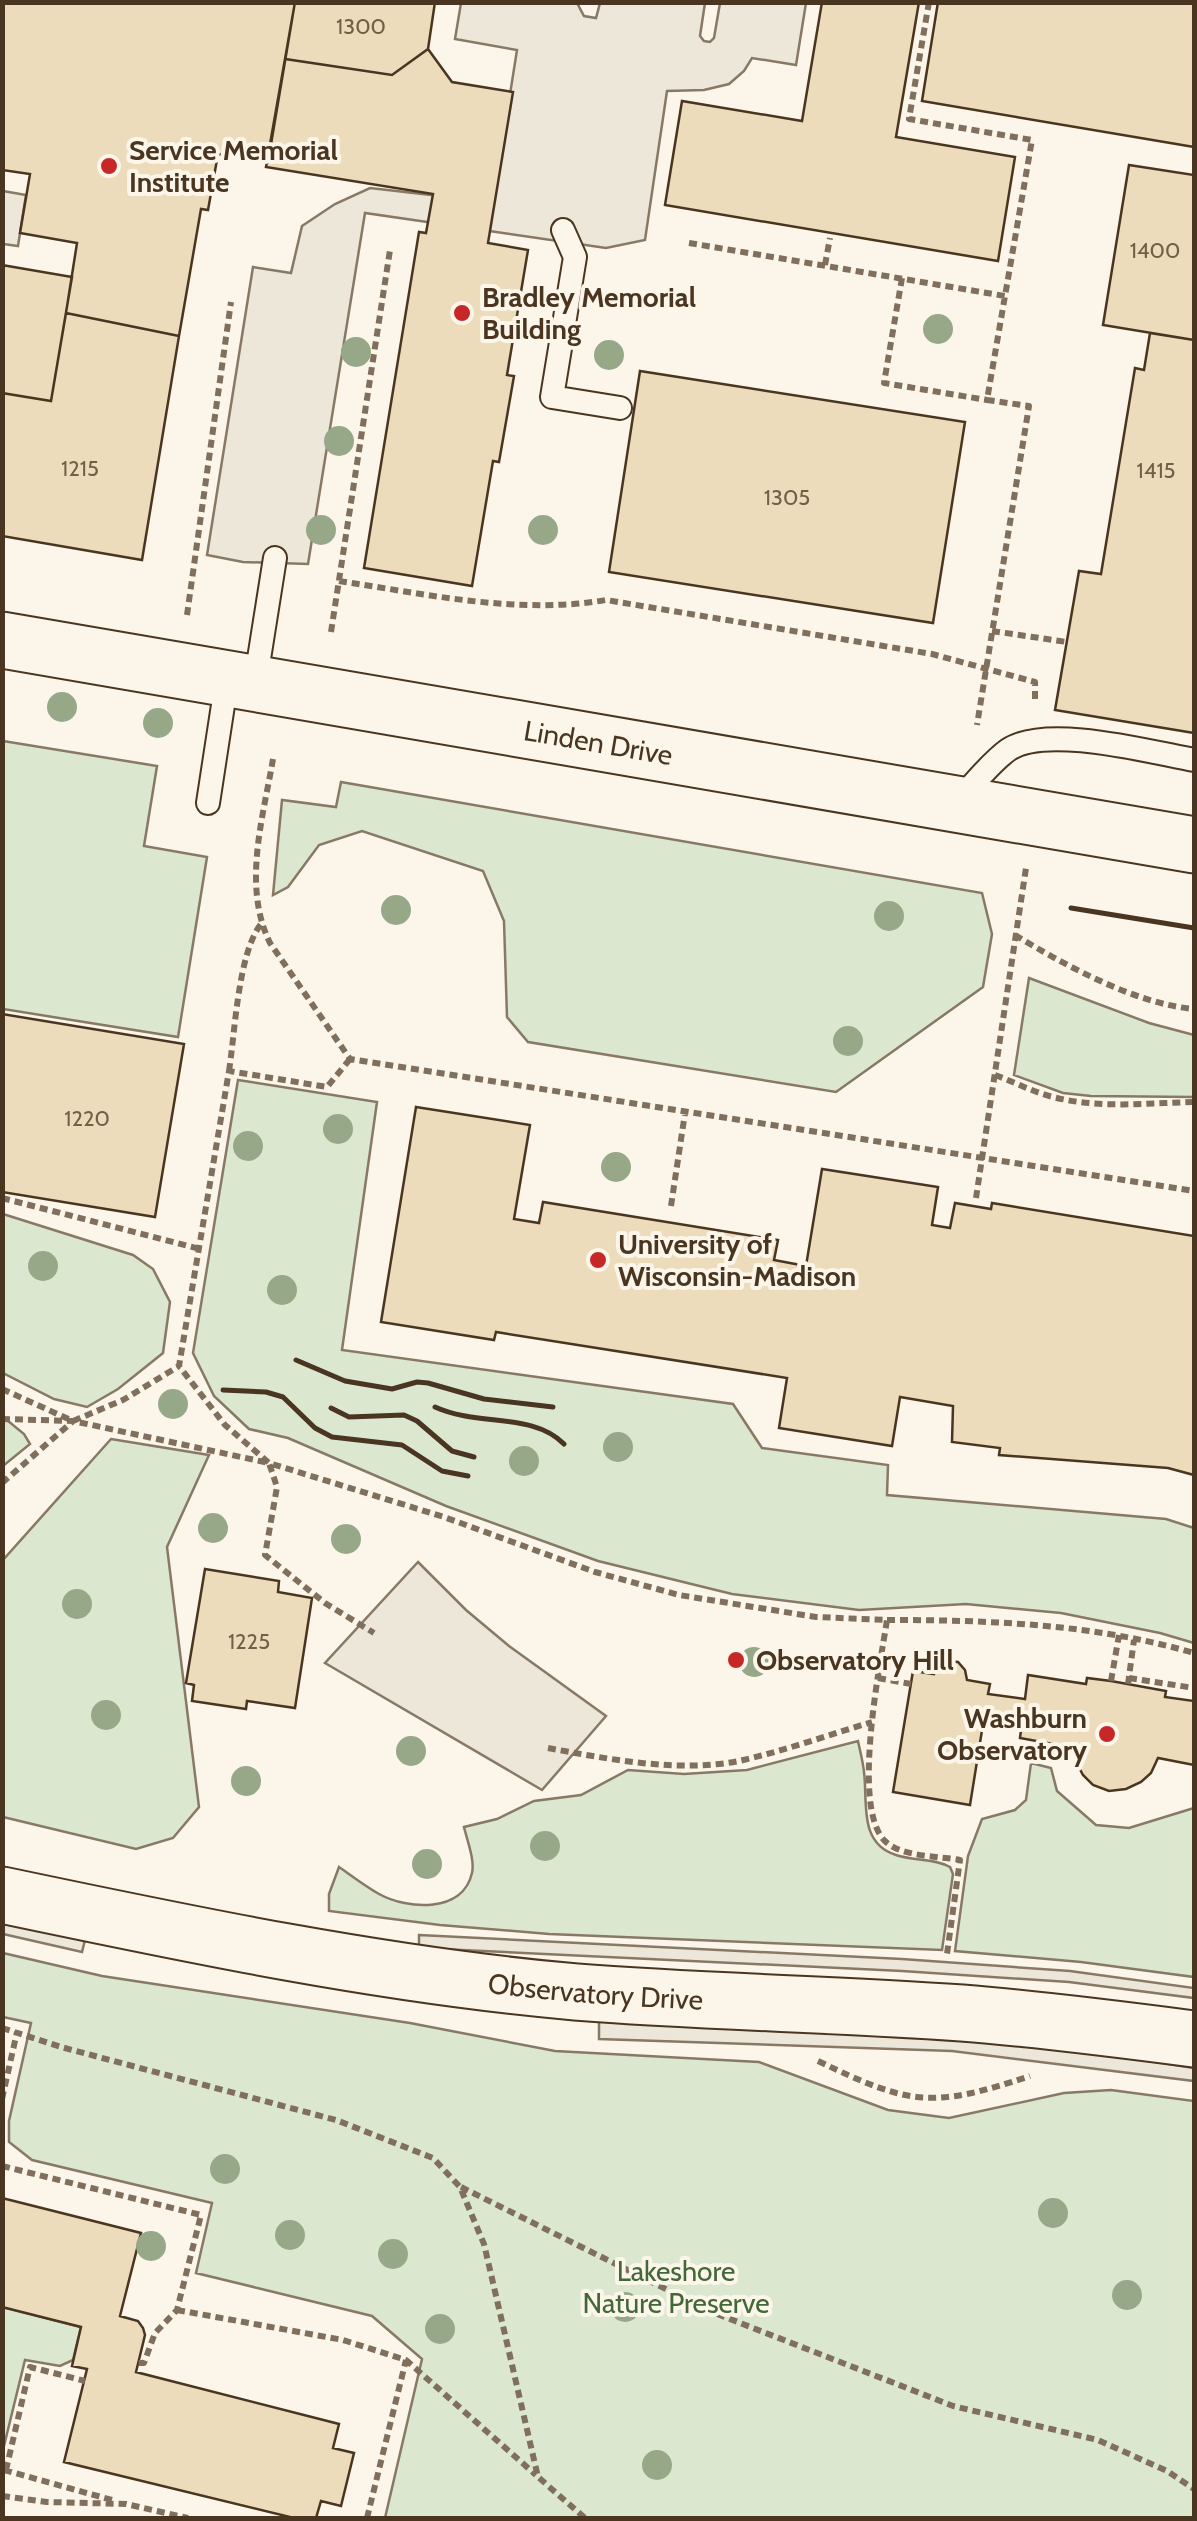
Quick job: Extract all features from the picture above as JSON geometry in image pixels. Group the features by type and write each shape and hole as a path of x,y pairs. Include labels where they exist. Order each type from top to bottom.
{"street":[{"name":"Linden Drive","path":"2,640 1194,845"},
{"name":"Observatory Drive","path":"2,1895 300,1956 470,1980 576,1992 962,2013 1194,2039"}],"lane":[{"path":"563,230 575,257 552,397 620,408"},
{"path":"208,804 275,558"},
{"path":"956,804 1010,748 1033,739 1060,738 1194,760"}],"path":[{"path":"929,2 908,120 1032,140 987,400"},
{"path":"825,265 830,238"},
{"path":"689,244 1005,296"},
{"path":"331,632 390,250"},
{"path":"902,278 884,382 1030,406 977,726"},
{"path":"187,615 232,302"},
{"path":"339,581 475,601 570,606 606,600 932,654 1035,682 1034,698 1040,716"},
{"path":"992,630 1067,642"},
{"path":"273,759 259,842 256,897 261,924 350,1060 1194,1192"},
{"path":"976,1198 1035,818"},
{"path":"261,924 246,956 179,1366 225,1425 269,1463 277,1486 264,1555 325,1603 374,1632"},
{"path":"1015,935 1070,968 1150,998 1194,1008"},
{"path":"229,1071 327,1087 350,1060"},
{"path":"994,1075 1077,1102 1194,1102"},
{"path":"671,1206 685,1114"},
{"path":"2,1198 200,1250"},
{"path":"2,1483 73,1421 123,1400 179,1366"},
{"path":"2,1388 73,1421"},
{"path":"2,1419 73,1421 269,1463 444,1517 596,1572 679,1595 816,1618 990,1620 1119,1636 1194,1654"},
{"path":"887,1620 868,1758 876,1828 887,1843 901,1850 960,1860 946,1954"},
{"path":"1110,1681 1119,1636"},
{"path":"1134,1640 1128,1681 1194,1688"},
{"path":"878,1678 911,1684"},
{"path":"548,1748 692,1765 737,1761 872,1722"},
{"path":"2,2028 350,2125 434,2158 460,2187 484,2244 538,2476"},
{"path":"2,2100 17,2032"},
{"path":"804,2054 877,2089 930,2099 960,2096 1033,2075"},
{"path":"2,2120 2,2134"},
{"path":"2,2166 201,2214 177,2310 155,2334 144,2363 138,2363"},
{"path":"460,2187 712,2312 953,2406 1098,2440 1194,2488"},
{"path":"177,2310 343,2340 406,2360 585,2518"},
{"path":"367,2518 406,2360"},
{"path":"85,2381 30,2367 4,2470 188,2518"},
{"path":"2,2496 47,2502 126,2504"}],"green space":[{"path":"3,741 157,766 144,846 207,857 178,1037 3,1009"},
{"path":"341,782 982,893 992,934 983,987 836,1092 528,1042 507,1017 504,921 483,871 362,831 319,845 288,887 273,895 282,800 336,807"},
{"path":"1029,978 1149,1023 1194,1035 1194,1097 1063,1093 1014,1075"},
{"path":"238,1080 377,1102 342,1350 733,1404 762,1448 888,1465 887,1495 1166,1519 1194,1528 1194,1643 1061,1613 966,1604 859,1610 732,1594 598,1561 446,1506 288,1438 249,1429 214,1396 193,1353"},
{"path":"3,1214 133,1255 153,1269 170,1302 163,1353 118,1389 87,1407 54,1399 3,1373"},
{"path":"2,1416 30,1444 3,1466"},
{"path":"111,1439 209,1455 167,1547 199,1807 173,1838 136,1849 3,1817 3,1560"},
{"path":"858,1741 867,1820 876,1841 896,1855 944,1864 953,1874 942,1950 549,1934 329,1911 329,1894 339,1867 391,1899 419,1905 446,1901 467,1886 472,1873 464,1827 497,1819 534,1801 581,1795 628,1770 684,1774 747,1770"},
{"path":"1031,1763 1051,1768 1057,1791 1096,1825 1129,1828 1194,1808 1194,1977 955,1951 968,1856 982,1819 1015,1810 1026,1800"},
{"name":"Lakeshore Nature Preserve","path":"3,1953 102,1976 410,2023 555,2051 759,2062 888,2110 949,2118 1064,2093 1111,2090 1194,2101 1194,2518 385,2518 422,2359 372,2316 196,2273 212,2203 32,2160 9,2142 9,2121 31,2023 3,2017"},
{"path":"3,2307 81,2327 73,2360 60,2366 25,2360 3,2450"}],"shaded area":[{"path":"461,3 577,3 584,16 596,18 600,3 705,3 700,36 710,42 720,3 806,3 796,65 752,58 729,84 704,90 667,91 645,240 606,248 365,213 308,564 243,562 207,555 253,267 291,273 302,226 335,204 370,188 493,202 517,50 455,39"},
{"path":"3,191 26,195 18,246 3,244"},
{"path":"418,1562 509,1646 606,1716 542,1790 325,1663"},
{"path":"3,1917 86,1936 82,1952 3,1934"},
{"path":"419,1935 1070,1971 1194,1988 1194,1998 1069,1982 902,1971 419,1948"},
{"path":"599,2019 954,2038 1085,2051 1194,2068 1194,2081 952,2051 599,2039"}],"building":[{"name":"Service Memorial Institute","path":"2,2 295,2 268,162 218,154 208,210 201,209 179,336 66,313 77,243 20,233 30,174 2,170"},
{"path":"295,2 435,2 428,49 392,75 285,59"},
{"path":"822,2 919,2 896,137 1015,157 998,261 665,205 682,101 802,121"},
{"path":"938,2 1194,2 1194,147 922,101"},
{"name":"Bradley Memorial Building","path":"428,49 452,82 513,92 488,243 528,250 507,375 514,376 499,462 493,461 472,586 364,568 419,232 426,233 433,194 266,167 285,59 392,75"},
{"path":"1129,165 1194,175 1194,340 1103,325"},
{"path":"2,265 72,277 51,401 2,393"},
{"path":"66,313 179,336 142,560 2,536 2,393 51,401"},
{"path":"1150,333 1194,340 1194,733 1055,710 1079,571 1101,574 1135,368 1144,370"},
{"path":"640,371 965,422 933,623 609,572"},
{"path":"2,1014 184,1044 155,1217 2,1192"},
{"path":"416,1107 530,1125 514,1219 539,1223 543,1202 778,1240 774,1260 806,1266 822,1169 938,1187 932,1225 950,1228 955,1203 991,1209 992,1203 1194,1236 1194,1475 1168,1468 999,1455 1000,1448 952,1442 953,1406 900,1397 892,1446 779,1428 787,1378 496,1332 494,1340 381,1322"},
{"path":"205,1569 279,1581 278,1592 312,1598 295,1708 247,1701 246,1709 192,1701 194,1685 186,1683"},
{"name":"Washburn Observatory","path":"947,1661 958,1662 967,1680 990,1684 988,1694 1025,1699 1028,1675 1086,1684 1087,1678 1111,1681 1166,1691 1165,1697 1194,1701 1194,1765 1158,1758 1141,1782 1109,1791 1093,1785 1083,1775 1076,1762 1075,1748 1020,1738 1021,1730 983,1724 970,1805 893,1792 913,1671 934,1674 937,1666"},
{"path":"2,2198 141,2233 120,2316 138,2321 145,2335 136,2372 339,2424 333,2448 354,2453 341,2506 321,2501 316,2518 294,2518 64,2462 87,2369 72,2366 81,2327 2,2307"}],"wall":[{"path":"1071,908 1194,928"},
{"path":"296,1360 345,1381 392,1389 428,1383 484,1399 553,1407"},
{"path":"223,1390 283,1397 315,1428 332,1437 402,1445 442,1471 468,1476"},
{"path":"435,1407 537,1428 564,1444"},
{"path":"331,1408 349,1417 404,1415 452,1451 474,1457"}],"place":[{"name":"Service Memorial Institute","path":"109,166"},
{"name":"Bradley Memorial Building","path":"462,313"},
{"name":"University of Wisconsin-Madison","path":"598,1260"},
{"name":"Observatory Hill","path":"736,1660"},
{"name":"Washburn Observatory","path":"1107,1734"}]}
